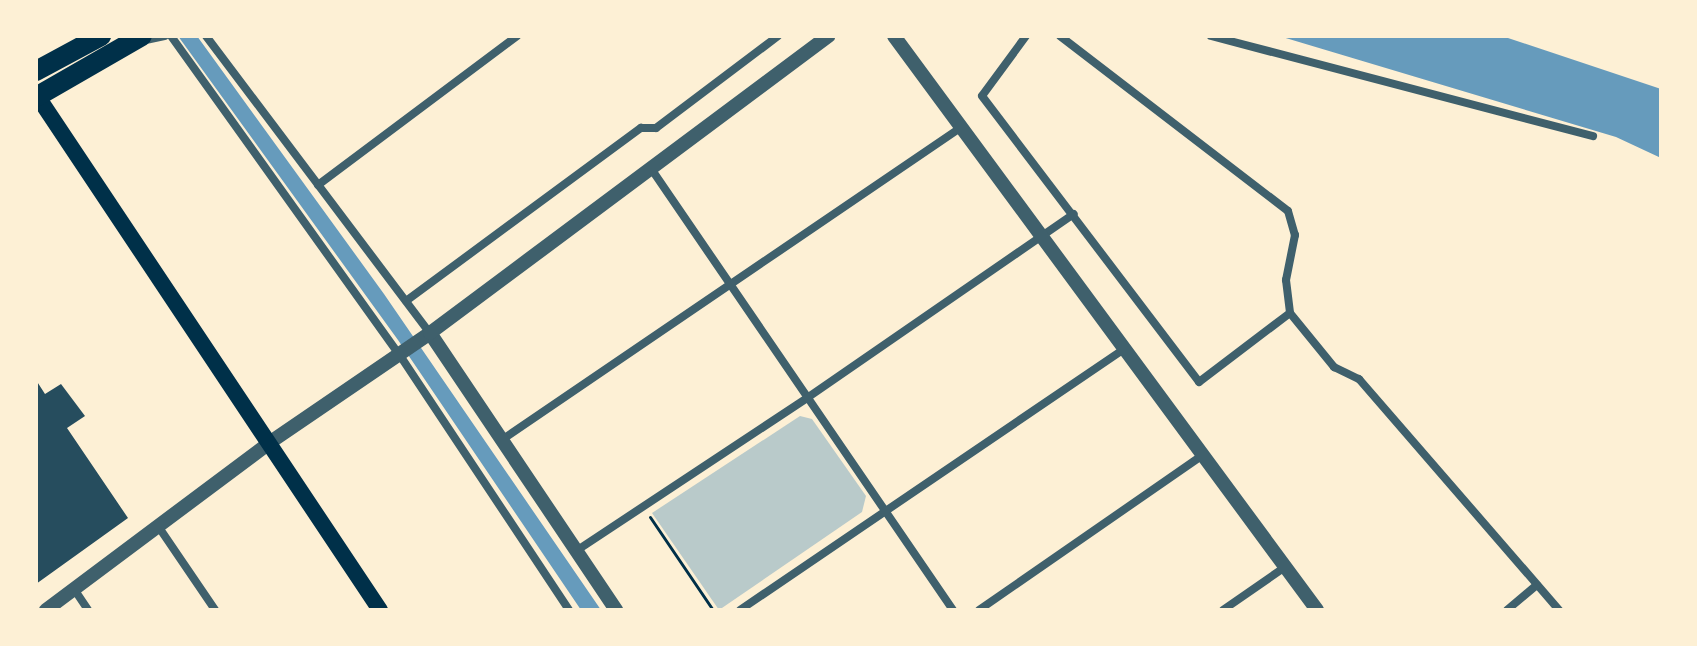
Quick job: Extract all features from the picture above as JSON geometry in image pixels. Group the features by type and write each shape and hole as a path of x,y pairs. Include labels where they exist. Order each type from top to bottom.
{"highway":[{"path":"36,71 101,36"},
{"path":"36,96 136,40"}],"main road":[{"path":"36,96 380,610"}],"street":[{"path":"136,40 164,36"},
{"path":"171,36 399,354 569,610"},
{"path":"206,36 430,333 616,610"},
{"path":"318,185 517,36"},
{"path":"406,301 641,128 656,128 778,36"},
{"path":"46,610 269,443 430,333 829,36"},
{"path":"894,36 964,126 1317,610"},
{"path":"1026,36 982,96 1199,382 1290,313"},
{"path":"1060,36 1288,211 1295,235 1286,280 1290,313 1334,367 1359,379 1559,610"},
{"path":"1211,36 1593,136"},
{"path":"503,439 964,126"},
{"path":"650,167 953,610"},
{"path":"576,551 807,398 1074,214"},
{"path":"740,610 1124,349"},
{"path":"979,610 1203,455"},
{"path":"158,525 215,610"},
{"path":"1223,610 1285,567"},
{"path":"1510,609 1537,585"},
{"path":"74,589 88,610"}],"path":[{"path":"643,507 713,610"}],"shaded area":[{"path":"800,416 812,419 866,496 862,512 719,610 652,513"}],"water":[{"path":"178,36 197,36 384,294 601,610 581,610 398,340"},
{"path":"1279,36 1502,36 1661,89 1661,158 1616,137"}],"building":[{"path":"36,380 45,394 61,384 85,416 67,428 128,518 36,584"}]}
